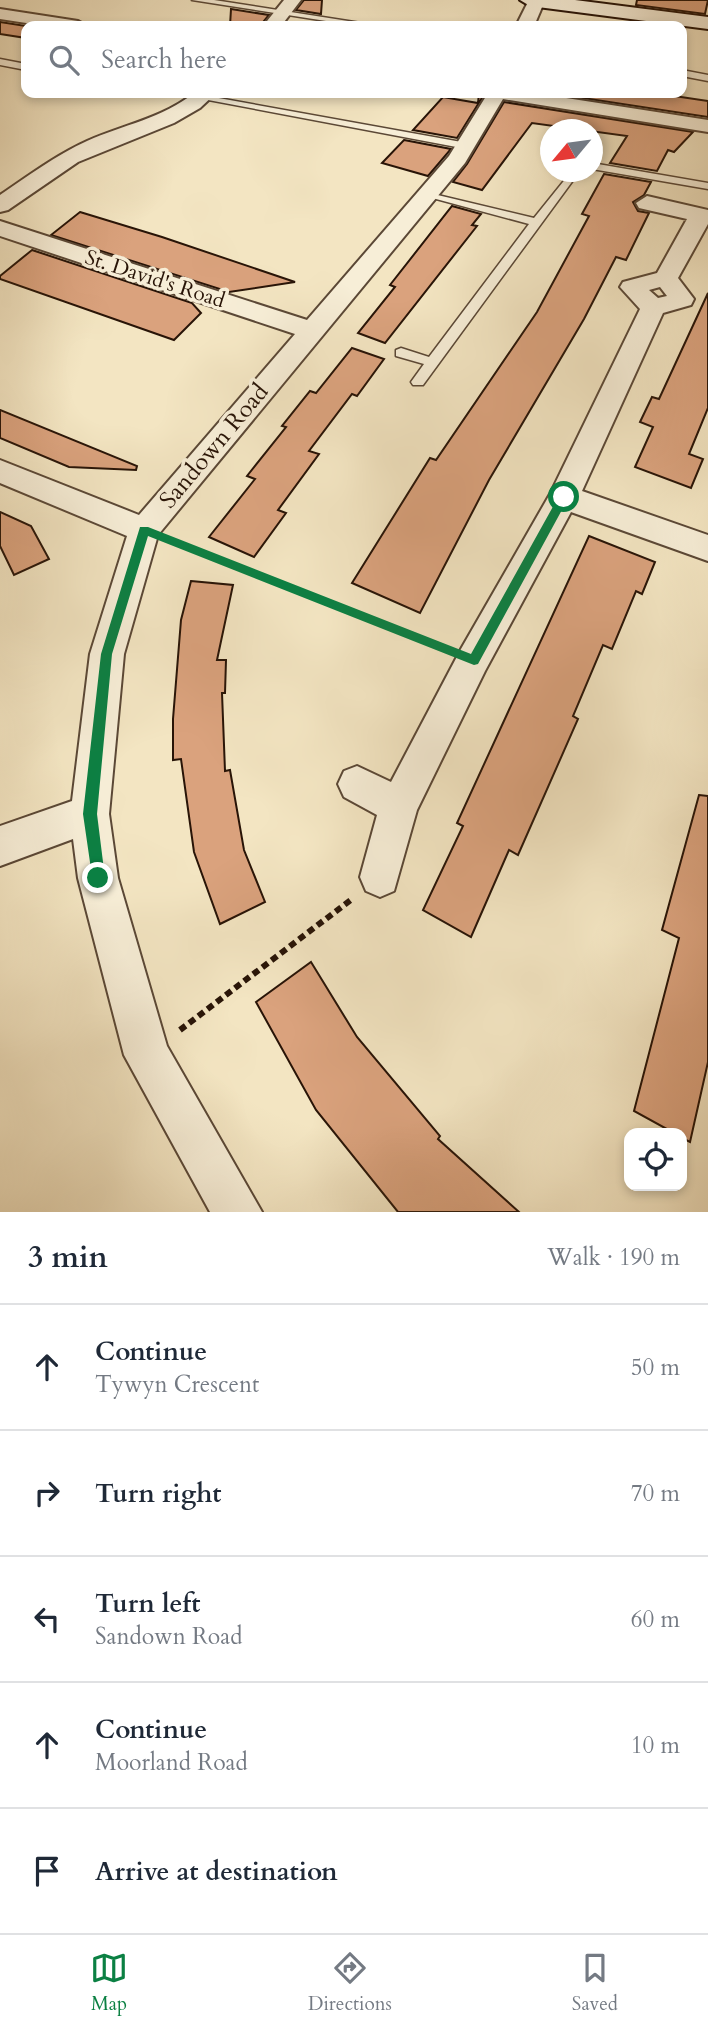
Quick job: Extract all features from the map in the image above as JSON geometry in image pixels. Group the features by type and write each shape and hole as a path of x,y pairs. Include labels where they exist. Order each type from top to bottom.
{"street":[{"path":"527,21 535,0 708,23"},
{"path":"0,14 46,21"},
{"path":"0,205 66,159 96,144 177,116 200,98"},
{"name":"Sandown Road","path":"237,1212 147,1055 98,878 90,814 107,654 144,530 429,194 467,146 495,98"},
{"path":"530,98 708,126"},
{"path":"380,877 399,806 474,660 564,497 653,308 682,299 666,278 704,216 647,204"},
{"name":"St. David's Road","path":"0,228 311,330"},
{"path":"0,471 144,530"},
{"path":"564,497 708,548"},
{"path":"357,784 399,806"},
{"path":"0,846 90,814"}],"lane":[{"path":"196,0 339,21"},
{"path":"0,62 21,66"},
{"path":"0,71 11,64"},
{"path":"687,75 708,78"},
{"path":"219,98 467,146"},
{"path":"603,166 708,186"},
{"path":"418,382 566,182"},
{"path":"429,194 537,222"},
{"path":"401,353 432,362"}],"path":[{"path":"144,530 474,660"},
{"path":"147,1055 380,877"}],"building":[{"path":"304,0 322,0 321,14 296,10"},
{"path":"637,0 708,0 705,14 636,5"},
{"path":"231,9 269,15 264,21 230,21"},
{"path":"0,22 21,25 21,37 0,34"},
{"path":"442,98 478,103 478,98 482,98 457,138 413,130"},
{"path":"583,98 687,98 708,101 708,117"},
{"path":"504,102 693,132 674,152 668,150 657,171 610,163 627,136 603,133 603,119 540,119 540,124 532,123 482,190 453,182 467,164"},
{"path":"404,140 451,149 428,176 382,163"},
{"path":"603,176 651,182 644,195 633,202 638,211 649,213 626,260 616,257 584,319 489,480 420,613 352,583 430,458 436,460 537,312 589,216 582,214 600,182 603,182"},
{"path":"452,206 481,214 472,225 477,226 385,343 358,333 395,287 390,285"},
{"path":"80,212 295,282 229,292 51,235"},
{"path":"32,250 192,303 201,313 174,340 0,279 0,276"},
{"path":"708,293 708,408 689,454 703,459 691,488 635,467 653,427 640,422 652,397 659,399"},
{"path":"352,348 384,359 357,396 352,394 309,451 319,454 278,510 286,513 254,557 209,537 255,479 247,476 286,427 282,426 310,391 316,393"},
{"path":"0,410 137,466 136,470 69,467 0,438"},
{"path":"0,512 31,526 49,559 14,575 0,546"},
{"path":"589,536 655,562 642,594 636,591 612,649 603,645 573,716 578,719 518,855 509,850 471,937 423,910 463,826 457,823"},
{"path":"191,581 233,585 217,660 226,660 225,693 222,693 225,771 230,770 244,850 265,902 220,924 194,852 181,759 173,760 173,719 181,620"},
{"path":"699,795 708,796 708,1062 690,1142 687,1140 687,1128 665,1128 634,1111 679,938 662,930"},
{"path":"311,962 357,1037 440,1136 438,1139 519,1212 398,1212 316,1110 256,1002"}],"route":[{"path":"98,878 90,814 107,654 144,530 474,660 564,497"}]}
